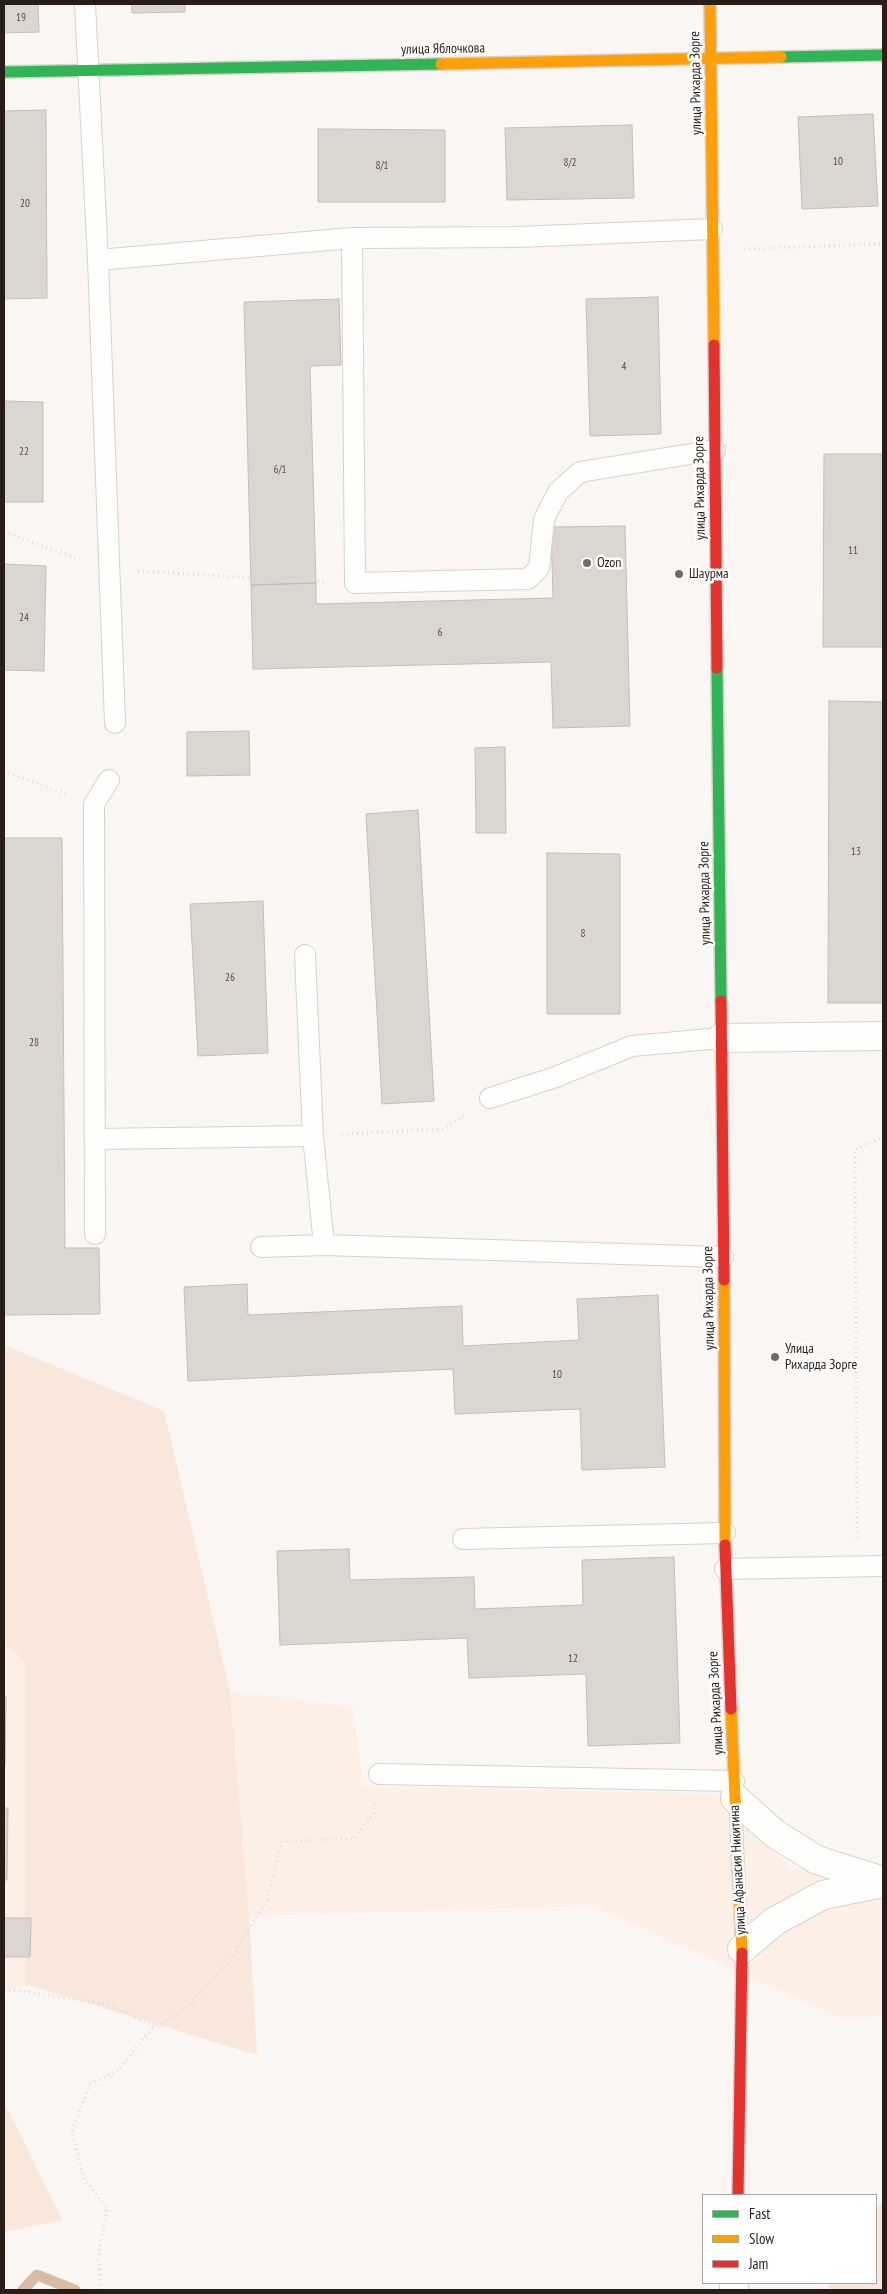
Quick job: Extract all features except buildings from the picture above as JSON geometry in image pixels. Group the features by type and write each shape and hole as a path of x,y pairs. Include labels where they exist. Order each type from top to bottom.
{"street":[{"name":"улица Рихарда Зорге","path":"710,4 724,1256 725,1569 735,1790"},
{"name":"улица Яблочкова","path":"4,72 883,55"},
{"path":"721,1038 883,1036"},
{"path":"735,1790 775,1834 817,1860 883,1882"},
{"name":"улица Афанасия Никитина","path":"735,1790 742,1949"},
{"name":"улица Афанасия Никитина","path":"742,1949 775,1921 823,1895 883,1882"},
{"path":"738,2194 742,1949"}],"lane":[{"path":"86,4 98,260 115,723"},
{"path":"98,260 352,238 518,237 712,229"},
{"path":"352,238 355,584 528,579 538,568 544,519 558,492 580,472 715,450"},
{"path":"95,1234 94,804 108,780"},
{"path":"305,956 314,1136 324,1245"},
{"path":"490,1098 553,1078 632,1046 721,1038"},
{"path":"95,1139 314,1136"},
{"path":"261,1246 324,1245 724,1256"},
{"path":"464,1539 725,1533"},
{"path":"725,1569 883,1566"},
{"path":"379,1774 735,1790"}],"path":[{"path":"736,249 883,244"},
{"path":"4,532 109,570 355,584"},
{"path":"4,771 94,804"},
{"path":"314,1136 443,1129 490,1098"},
{"path":"857,1566 855,1149 883,1138"},
{"path":"102,2290 98,2258 107,2208 84,2179 72,2131 90,2084 117,2072 155,2027 187,2007 230,1960 267,1900 282,1841 354,1839 373,1814 379,1774"},
{"path":"4,1989 108,2004 155,2027"}],"shaded area":[{"path":"4,1345 164,1411 230,1691 249,1916 257,2055 25,1984 25,1661 4,1644"},
{"path":"4,1644 25,1660 25,1984 4,1994"},
{"path":"230,1691 353,1707 363,1786 718,1794 790,1870 883,1873 883,2015 846,2020 593,1906 249,1916"},
{"path":"4,2101 62,2220 4,2232"},
{"path":"883,2203 883,2290 828,2290 830,2284 877,2284 877,2207"}],"waterway":[{"path":"23,2290 37,2275 75,2290"}],"traffic: fast":[{"path":"781,57 883,55"},
{"path":"4,72 441,64"},
{"path":"717,668 721,1001"}],"traffic: slow":[{"path":"710,4 714,345"},
{"path":"441,64 781,57"},
{"path":"724,1280 725,1545"},
{"path":"731,1709 742,1953"}],"traffic: jam":[{"path":"714,345 717,668"},
{"path":"721,1001 724,1280"},
{"path":"725,1545 731,1709"},
{"path":"738,2194 742,1953"}],"place":[{"name":"Ozon","path":"587,563"},
{"name":"Шаурма","path":"679,574"},
{"name":"Улица Рихарда Зорге","path":"775,1357"}]}
